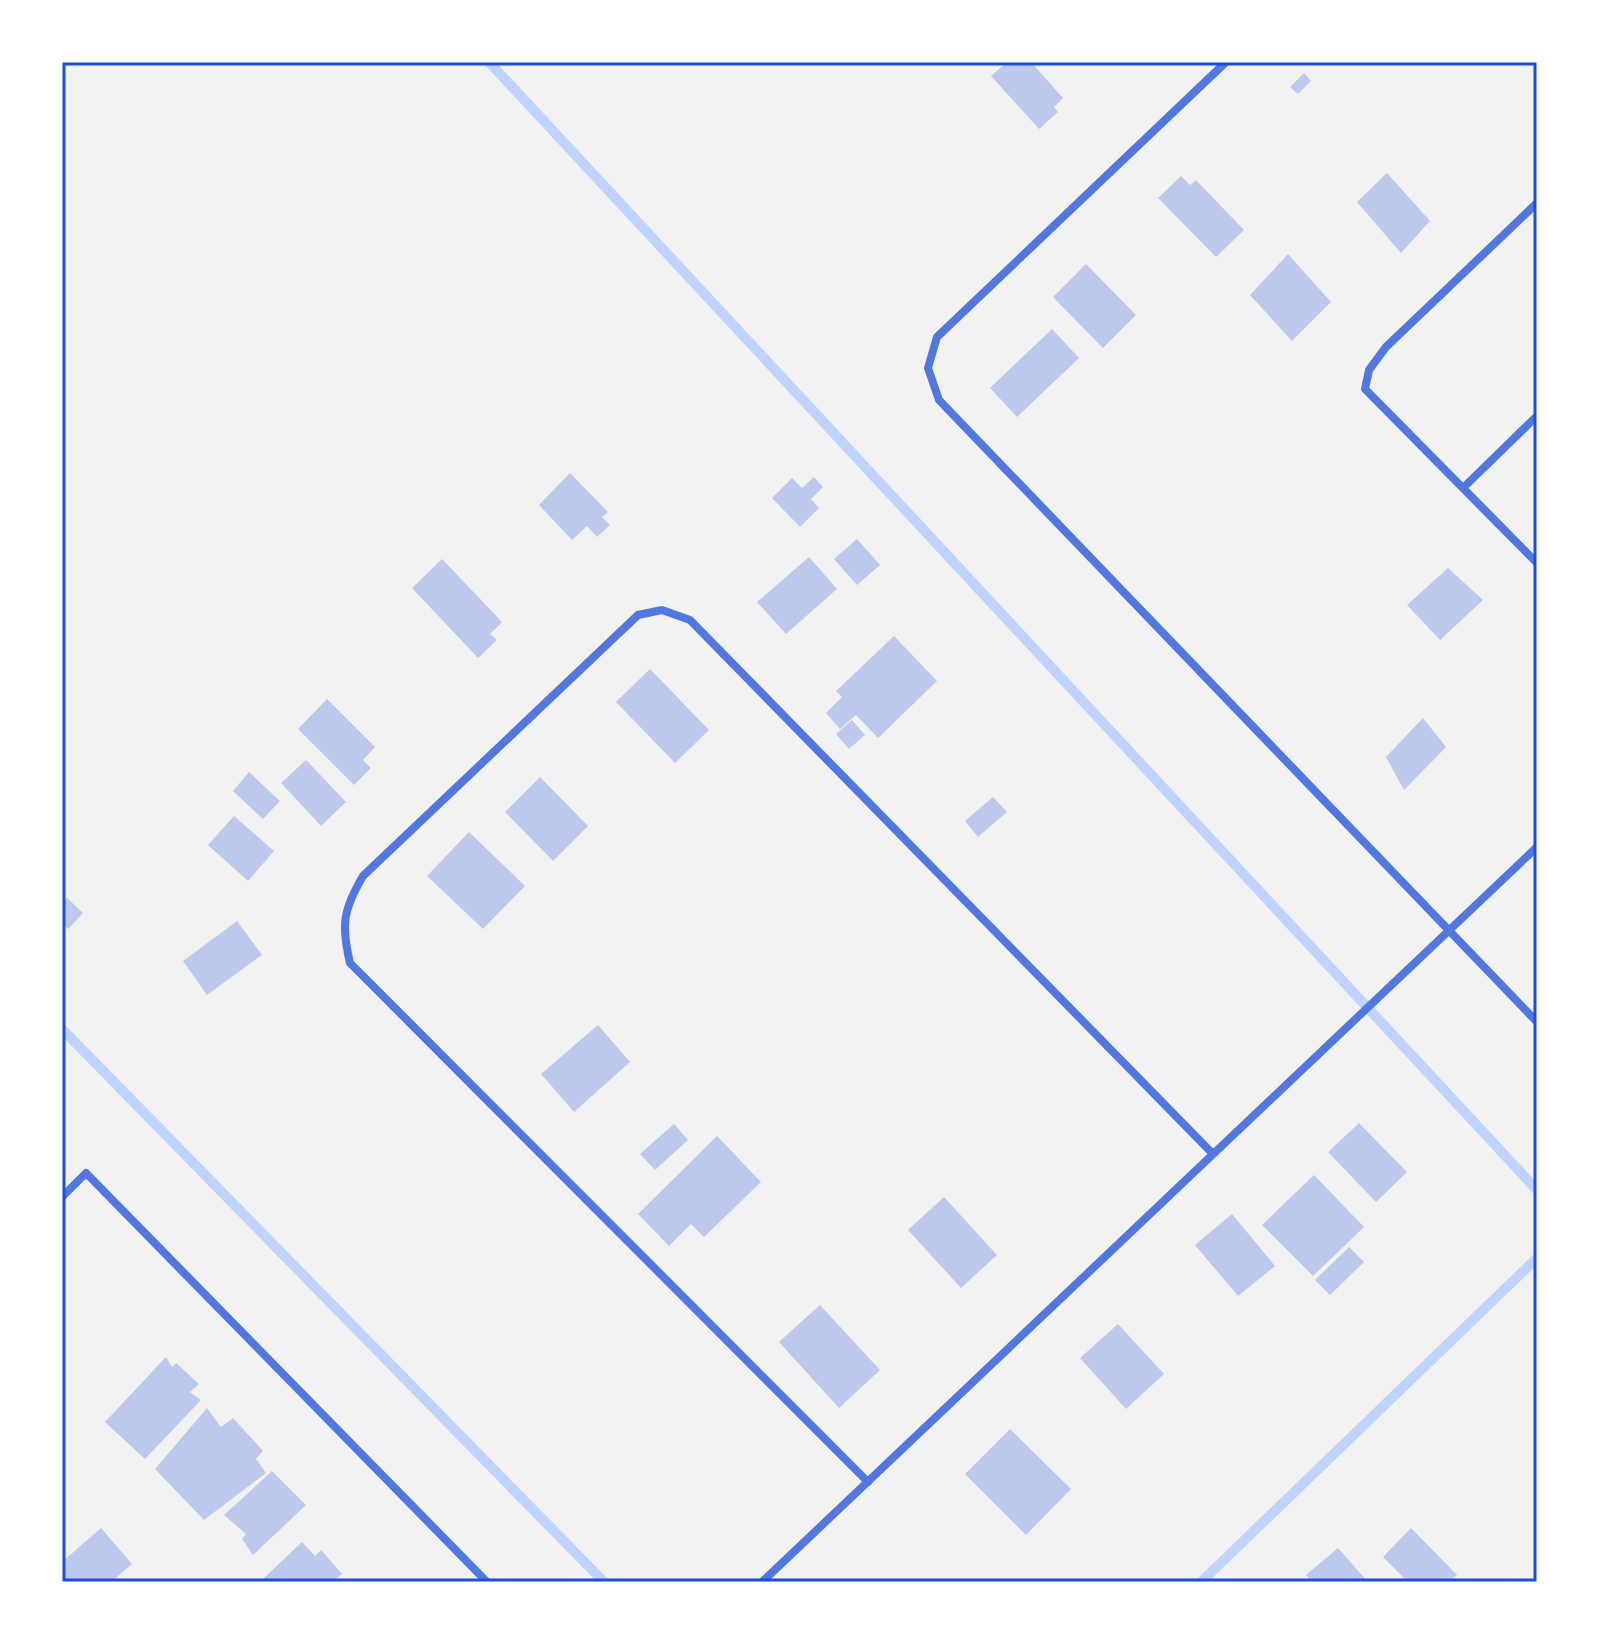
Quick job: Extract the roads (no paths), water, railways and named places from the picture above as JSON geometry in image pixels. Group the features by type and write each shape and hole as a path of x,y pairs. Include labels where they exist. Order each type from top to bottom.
{"street":[{"path":"1226,62 937,337 928,368 939,400 1537,1022"},
{"path":"1537,203 1386,347 1369,370 1365,389 1537,563"},
{"path":"1463,488 1537,416"},
{"path":"868,1482 350,963 342,929 350,900 363,876 615,636 638,615 662,610 690,620 1213,1154"},
{"path":"762,1582 1537,847"},
{"path":"62,1197 86,1173 487,1582"}],"waterway":[{"path":"489,62 1537,1190"},
{"path":"62,1029 604,1582"},
{"path":"1201,1582 1537,1258"}]}
